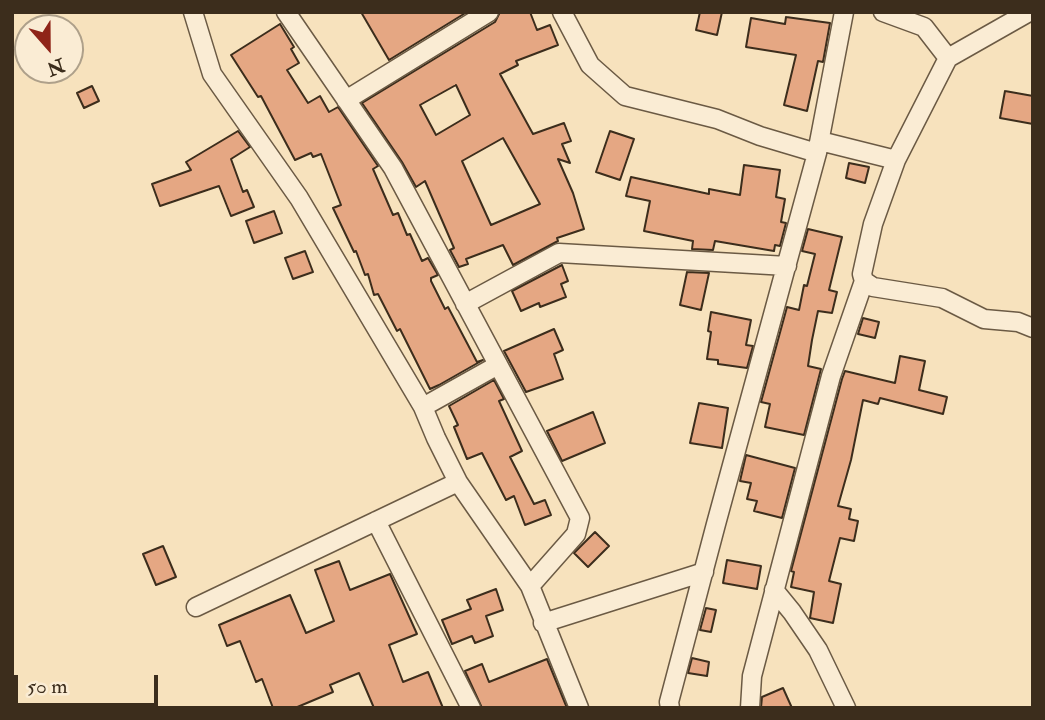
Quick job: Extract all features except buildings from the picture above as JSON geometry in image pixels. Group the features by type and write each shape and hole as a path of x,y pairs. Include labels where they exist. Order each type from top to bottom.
{"street":[{"path":"193,12 212,74 299,198 423,407 458,482 530,586 579,708"},
{"path":"286,12 393,168 580,519 576,534 530,586"},
{"path":"346,100 489,12"},
{"path":"562,12 590,65 625,96 717,119 760,136 896,160"},
{"path":"664,706 704,572 819,147 844,12"},
{"path":"883,12 924,27 948,58"},
{"path":"750,708 752,676 831,376 864,281 862,274 873,224 896,160 948,58 1029,12"},
{"path":"465,304 559,253 787,266"},
{"path":"864,281 873,288 942,298 984,318 1018,322 1033,328"},
{"path":"423,407 498,365"},
{"path":"196,607 458,482"},
{"path":"376,521 471,708"},
{"path":"543,623 704,572"},
{"path":"774,590 818,650 846,708"}]}
